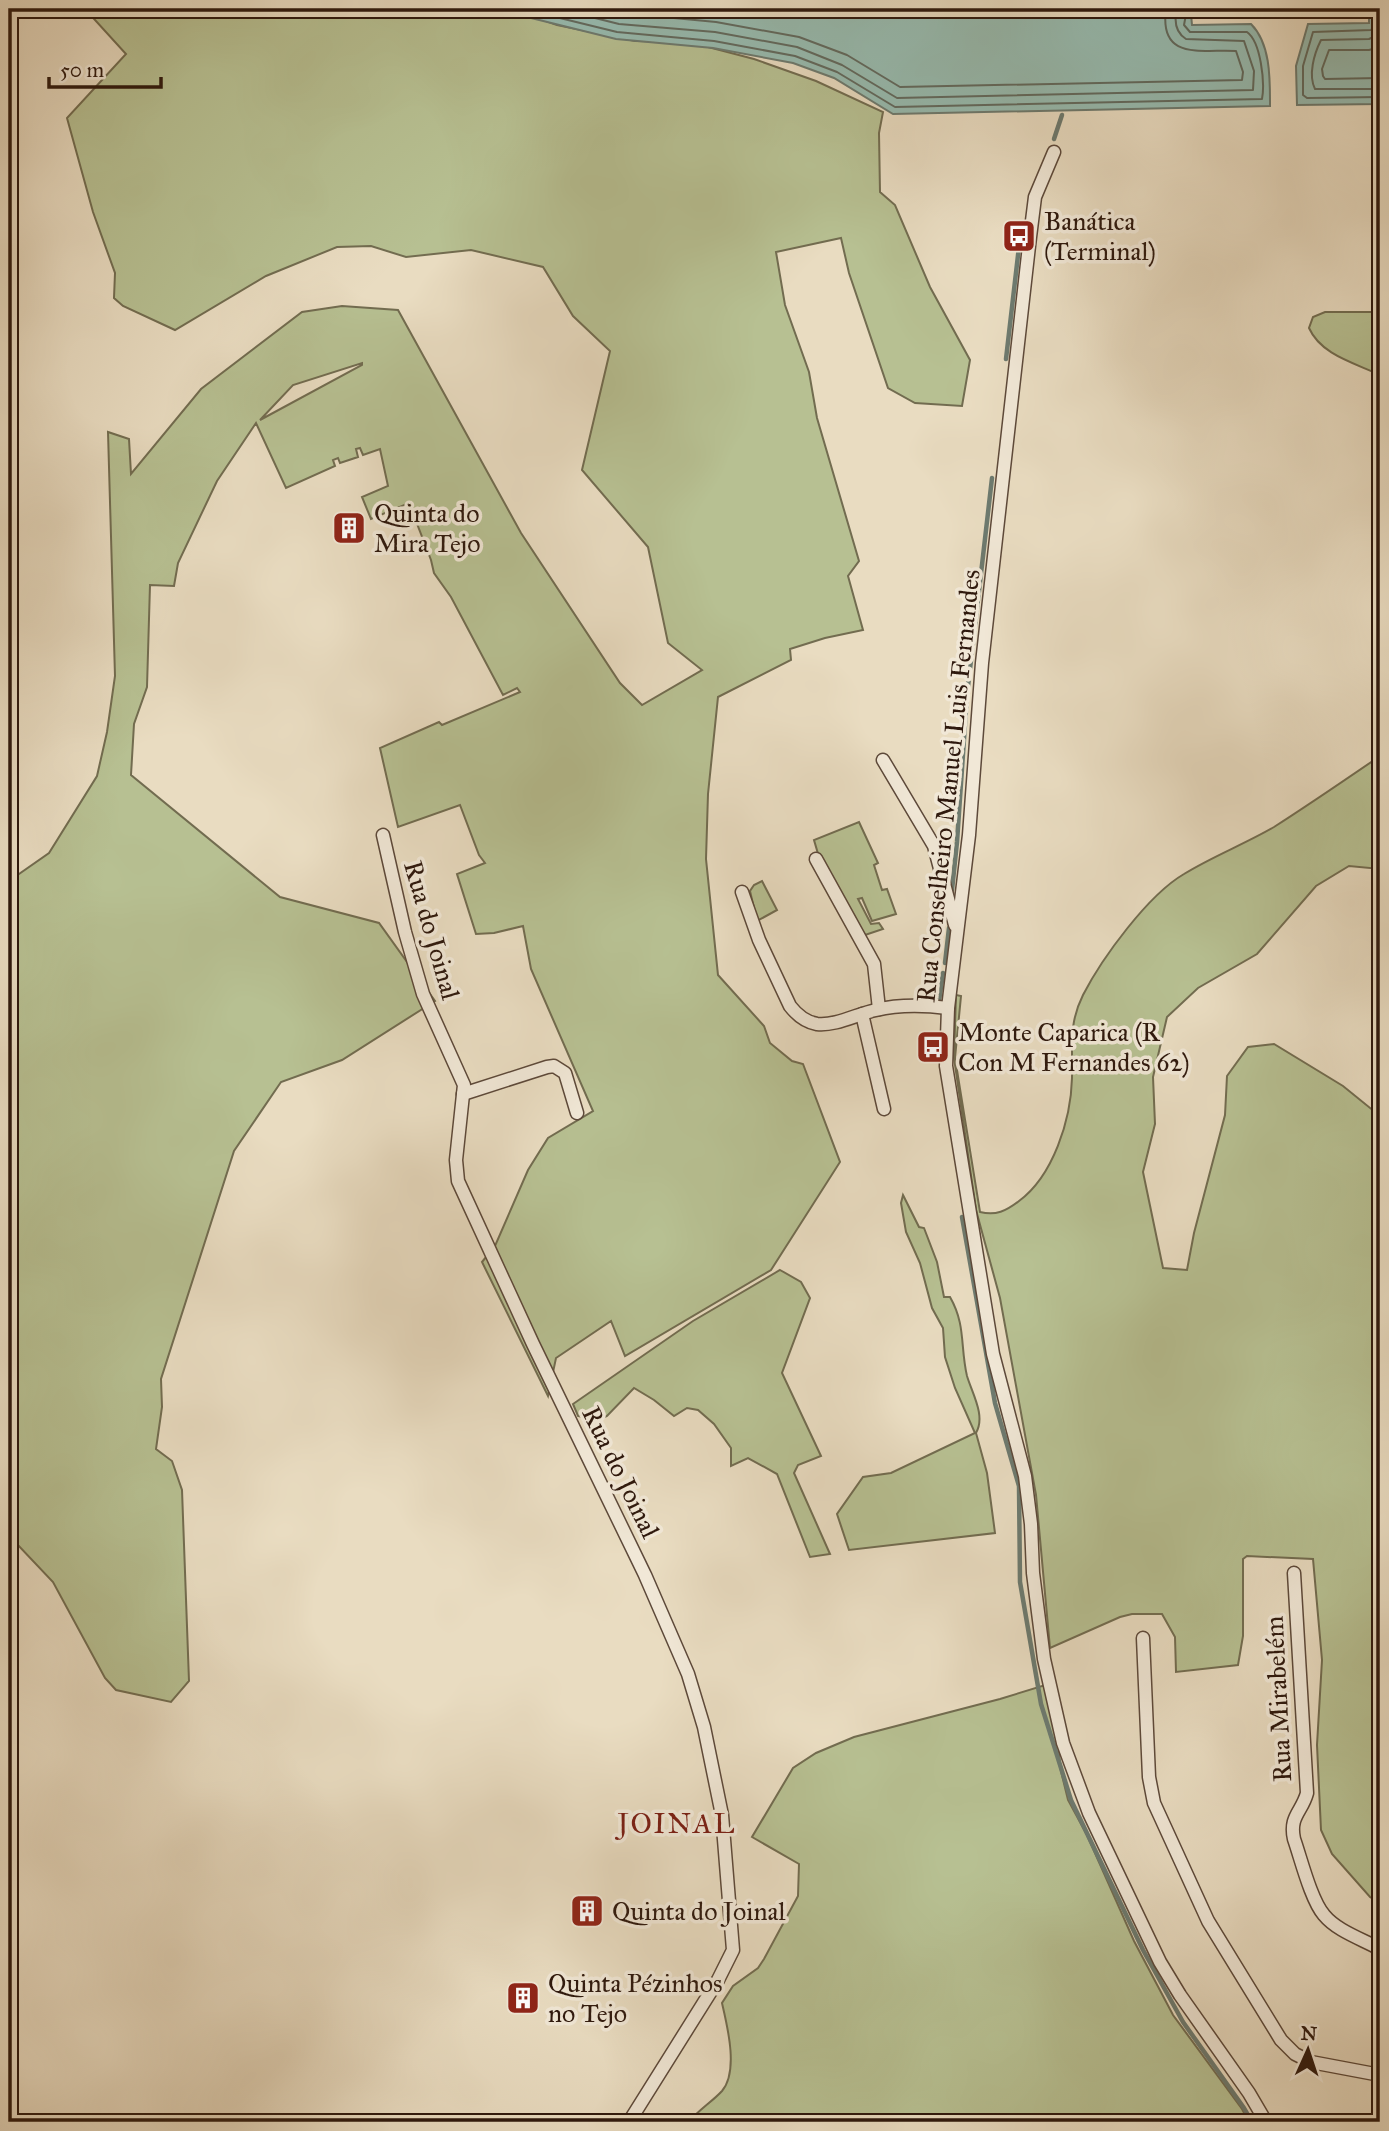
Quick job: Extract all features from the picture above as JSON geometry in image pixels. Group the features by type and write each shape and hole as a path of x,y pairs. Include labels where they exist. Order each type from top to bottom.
{"street":[{"name":"Rua Conselheiro Manuel Luis Fernandes","path":"1055,152 1035,197 1030,237 984,649 969,835 945,1034 946,1066 993,1354 1029,1496 1033,1573 1044,1659 1063,1743 1089,1813 1160,1962 1266,2122"},
{"path":"883,760 934,846 957,932"},
{"name":"Rua do Joinal","path":"383,835 405,932 423,994 464,1085 456,1160 458,1181 527,1332 645,1575 688,1674 704,1727 722,1815 733,1950 711,1991 629,2122"},
{"path":"816,859 874,964 879,1009"},
{"path":"742,892 759,940 790,1006 808,1022 820,1024 879,1009 916,1005 948,1008"},
{"path":"862,1014 884,1109"},
{"path":"463,1094 554,1066 565,1073 577,1113"},
{"name":"Rua Mirabelém","path":"1294,1573 1307,1793 1294,1818 1293,1833 1316,1901 1324,1915 1337,1926 1380,1949"},
{"path":"1143,1638 1150,1777 1154,1803 1209,1921 1281,2040 1295,2054 1311,2062 1380,2075"}],"green space":[{"path":"85,9 465,9 504,12 532,16 557,25 635,41 689,42 754,59 816,81 883,112 879,133 880,192 895,205 930,287 970,360 962,406 915,403 888,388 849,273 841,238 776,252 785,305 809,372 817,418 859,561 848,576 863,630 790,649 791,660 718,697 708,794 706,859 718,975 764,1026 770,1043 792,1061 803,1064 840,1162 771,1270 625,1356 611,1321 556,1358 548,1396 482,1262 495,1246 528,1170 548,1138 593,1111 531,969 523,926 476,934 457,874 485,863 479,855 460,805 398,827 380,748 439,722 442,725 520,692 517,688 503,695 451,597 434,573 409,503 371,519 362,497 388,486 380,449 363,455 360,448 356,449 358,457 340,463 338,458 333,460 335,466 286,488 256,423 217,481 178,563 174,586 150,585 147,687 134,724 131,775 280,897 379,923 435,1001 342,1060 281,1082 234,1151 161,1379 162,1407 156,1449 172,1461 182,1490 189,1681 171,1702 116,1690 105,1678 53,1582 17,1544 9,1544 9,881 49,853 97,776 107,732 115,676 108,432 129,439 131,474 201,389 302,312 342,306 398,310 521,533 620,683 642,705 702,670 668,643 648,547 582,470 610,351 573,316 543,267 471,250 406,257 371,246 337,247 266,276 175,330 123,306 114,298 115,273 93,212 67,118 126,54","holes":["362,365 260,420 293,385"]},
{"path":"1325,312 1380,312 1380,375 1330,352 1314,337 1309,328 1313,317"},
{"path":"1380,756 1380,869 1349,866 1316,886 1257,954 1198,988 1167,1017 1153,1077 1155,1124 1143,1172 1163,1268 1187,1270 1225,1115 1227,1076 1248,1047 1274,1044 1343,1086 1380,1114 1380,1903 1370,1897 1332,1854 1321,1830 1317,1745 1322,1660 1313,1559 1247,1556 1243,1559 1243,1636 1238,1665 1176,1672 1175,1637 1162,1614 1132,1614 1120,1617 1050,1648 1036,1495 1000,1298 976,1210 954,1058 956,995 961,996 955,1058 980,1212 1001,1212 1031,1190 1058,1146 1071,1094 1072,1036 1078,1006 1102,963 1127,928 1156,897 1184,874 1274,827"},
{"path":"859,822 878,863 874,865 882,890 887,889 896,914 872,921 862,898 858,899 871,924 879,923 883,929 862,936 819,857 814,840"},
{"path":"762,881 777,910 757,921 750,891"},
{"path":"903,1195 919,1227 924,1228 937,1262 944,1297 950,1297 961,1326 967,1376 979,1412 976,1433 987,1473 995,1533 849,1550 837,1514 863,1477 891,1473 975,1433 955,1388 945,1357 943,1328 932,1308 920,1263 906,1232 901,1203"},
{"path":"780,1270 801,1282 810,1298 782,1373 821,1456 798,1465 794,1473 830,1554 810,1557 777,1474 748,1458 731,1466 731,1448 714,1424 698,1410 687,1408 674,1416 634,1388 607,1416 597,1421 578,1416 573,1404 693,1321"},
{"path":"1055,1682 1060,1767 1068,1800 1087,1835 1134,1941 1173,2015 1249,2122 689,2122 722,2091 730,2072 730,2048 722,2003 733,1986 758,1968 798,1896 799,1864 752,1837 793,1768 816,1753 854,1737"}],"water":[{"path":"450,9 1196,9 1191,14 1192,25 1251,24 1258,32 1268,63 1270,106 893,114 834,78 793,63 713,48 616,39 519,15"},
{"path":"1366,9 1380,9 1380,104 1297,105 1296,66 1308,24 1369,23"}],"waterway":[{"path":"1054,139 1062,115"},
{"path":"1006,359 1020,238"},
{"path":"952,890 967,695 992,478"},
{"path":"945,963 949,928"},
{"path":"939,1001 943,973"},
{"path":"962,1217 995,1403 1019,1486 1020,1582 1041,1704 1071,1800 1143,1950 1183,2022 1252,2122"}],"place":[{"name":"Banática (Terminal)","path":"1019,236"},
{"name":"Quinta do Mira Tejo","path":"349,528"},
{"name":"Monte Caparica (R Con M Fernandes 62)","path":"933,1047"},
{"name":"Quinta do Joinal","path":"587,1911"},
{"name":"Quinta Pézinhos no Tejo","path":"523,1998"}],"district":[{"name":"JOINAL","path":"677,1823"}]}
